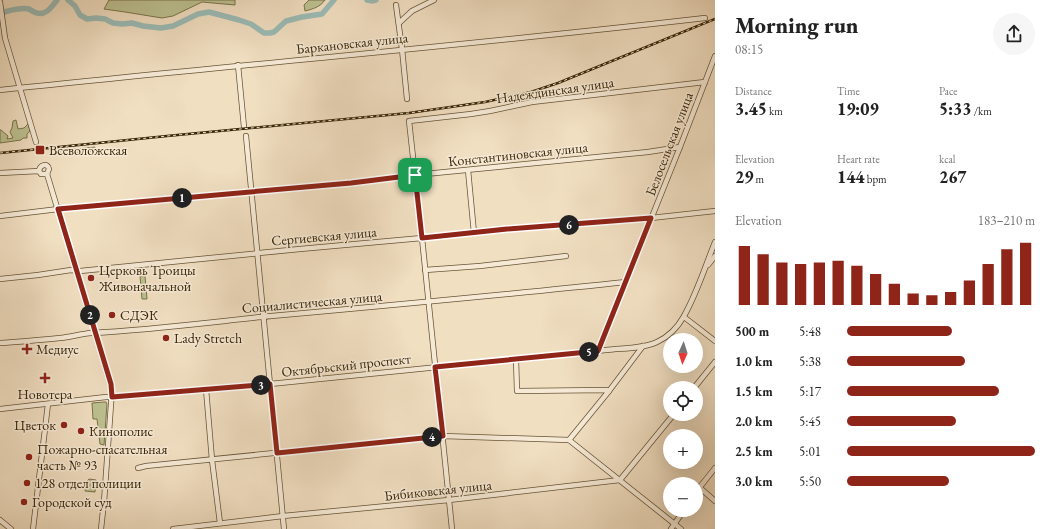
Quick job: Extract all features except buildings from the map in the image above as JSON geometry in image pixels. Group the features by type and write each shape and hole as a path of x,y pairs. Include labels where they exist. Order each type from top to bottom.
{"street":[{"path":"399,23 412,11 434,0"},
{"path":"0,3 5,38 36,142"},
{"path":"396,5 407,99"},
{"name":"Баркановская улица","path":"0,90 555,35 705,18"},
{"name":"Белосельская улица","path":"598,351 715,56"},
{"path":"238,66 244,127"},
{"name":"Надеждинская улица","path":"415,175 409,121 471,114 532,102 704,82"},
{"path":"246,136 284,529"},
{"name":"Константиновская улица","path":"0,216 58,209 351,183 415,175 648,152 680,147"},
{"path":"39,170 40,166 43,165 49,167 46,174 111,384 112,397 101,529"},
{"path":"0,173 39,170"},
{"path":"39,170 41,174 46,174"},
{"path":"468,170 474,233"},
{"path":"415,175 452,529"},
{"name":"Сергиевская улица","path":"0,279 71,270 84,271 507,229 651,218 715,211"},
{"name":"Октябрьский проспект","path":"0,409 112,397 270,384 643,346 657,342 669,334 684,317 701,280 715,242"},
{"path":"425,270 480,266 566,256"},
{"path":"704,269 715,256"},
{"name":"Социалистическая улица","path":"0,343 60,338 90,333 95,334 626,282"},
{"path":"684,317 715,341"},
{"path":"569,440 643,346"},
{"path":"516,359 517,391 609,391"},
{"path":"700,381 715,362"},
{"path":"206,389 212,460 220,523"},
{"path":"33,529 48,404"},
{"path":"620,480 668,421"},
{"path":"138,468 443,436 569,440 681,529"},
{"path":"703,484 715,468"},
{"name":"Бибиковская улица","path":"173,529 283,516 449,500 620,480"},
{"path":"703,493 715,501"},
{"path":"671,529 680,517"},
{"path":"0,520 11,529"}],"green space":[{"path":"109,0 235,0 235,5 202,2 173,16 162,18 104,9"},
{"path":"309,0 325,0 319,6 305,11 304,5"},
{"path":"16,120 18,129 24,128 28,124 30,131 27,134 27,138 0,143 0,130 8,136 7,139 13,138 10,132 13,121"},
{"path":"95,147 96,151 58,155 58,151"},
{"path":"140,276 145,276 147,299 142,299"},
{"path":"106,402 104,445 100,444 97,419 93,419 92,403"},
{"path":"89,479 96,480 95,492 85,491 87,481"}],"waterway":[{"path":"0,13 22,8 38,13 45,13 57,0"},
{"path":"68,0 75,6 80,15 87,19 105,19 113,23 132,23 161,28 173,26 198,14 209,12 251,24 264,33 274,32 286,21 322,14 334,0"},
{"path":"367,0 376,0"}],"railway":[{"path":"0,153 409,113 485,102 531,92 558,83 715,19"}],"place":[{"name":"Всеволожская","path":"40,150"},
{"name":"Церковь Троицы Живоначальной","path":"91,278"},
{"name":"СДЭК","path":"112,315"},
{"name":"Lady Stretch","path":"166,338"},
{"name":"Медиус","path":"27,349"},
{"name":"Новотера","path":"45,378"},
{"name":"Цветок","path":"64,425"},
{"name":"Кинополис","path":"81,431"},
{"name":"Пожарно-спасательная часть № 93","path":"29,457"},
{"name":"128 отдел полиции","path":"27,483"},
{"name":"Городской суд","path":"24,502"}],"route":[{"path":"415,175 422,238 507,229 651,218 598,351 435,367 443,436 277,453 270,384 112,397 111,384 58,209 351,183 415,175"}]}
